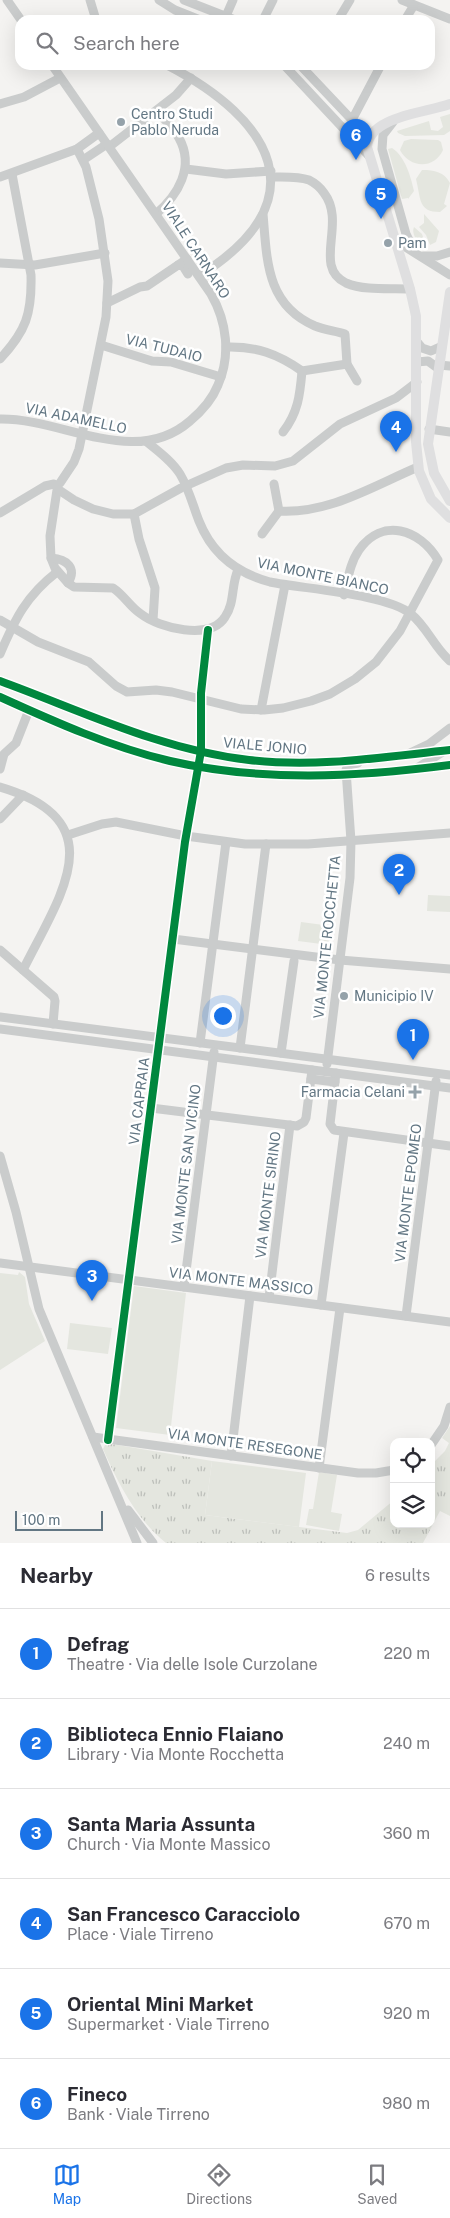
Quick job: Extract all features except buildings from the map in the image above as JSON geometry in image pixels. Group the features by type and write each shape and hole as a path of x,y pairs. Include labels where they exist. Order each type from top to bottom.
{"main road":[{"path":"448,105 396,119 378,127 369,138 369,156 395,237 417,318 416,442 418,467 431,499 450,518"},
{"path":"450,292 442,346 443,367 430,429 429,447 432,465 439,484 450,501"},
{"name":"VIALE JONIO","path":"2,682 110,724 201,751 267,761 312,763 364,761 449,749"},
{"name":"VIALE JONIO","path":"0,697 111,744 164,760 199,767 265,774 346,776 450,765"}],"street":[{"path":"7,0 18,15"},
{"path":"90,0 94,15"},
{"path":"159,0 188,15"},
{"path":"184,0 222,15"},
{"path":"230,15 233,0"},
{"path":"266,15 273,0"},
{"path":"341,15 350,0"},
{"path":"402,0 450,19"},
{"path":"408,15 414,5"},
{"name":"VIALE CARNARO","path":"55,70 199,276 217,306 224,330 226,347 221,377 208,403 191,420 172,433 147,442"},
{"path":"176,70 224,101 248,126 260,142 271,174 268,197 263,214 248,236 233,253 199,276"},
{"path":"289,70 369,156"},
{"path":"309,70 369,138"},
{"path":"352,120 378,70"},
{"path":"0,104 30,95 60,78"},
{"path":"83,160 108,146 157,111 178,93 191,78"},
{"path":"156,214 176,193 186,169 180,139 157,111"},
{"path":"396,119 385,130 381,146 406,234 416,253 434,257 450,252"},
{"path":"0,177 77,149 99,133"},
{"path":"77,149 83,160 99,219 108,281 107,303 101,345 82,433 74,462 57,487 52,520 51,558 57,572 68,583 77,588 103,587 114,589 139,613 152,620 185,630 208,630 221,622 227,614 238,570"},
{"path":"186,169 226,174 271,174 309,180 317,185 326,196 334,223 329,258 334,271 340,279 352,285 364,287 410,288"},
{"path":"0,360 21,334 27,322 32,290 12,174"},
{"path":"263,214 268,269 272,284 278,295 293,311 310,324 345,334 347,364 357,381"},
{"path":"395,237 450,275"},
{"path":"0,263 35,265 105,253"},
{"path":"107,303 140,287 147,286 187,259"},
{"path":"178,265 183,266 188,274"},
{"path":"417,342 430,351 442,346"},
{"name":"VIA TUDAIO","path":"101,345 152,361 171,362 221,377"},
{"path":"226,347 250,348 268,352 284,359 302,371 347,364"},
{"path":"417,362 428,361 443,367"},
{"path":"283,432 295,415 302,371"},
{"path":"1,509 45,486 57,487 65,495 91,508 134,516 186,486 232,466 275,466 292,461 347,420 394,400 417,382"},
{"name":"VIA ADAMELLO","path":"0,419 33,421 123,442 147,442"},
{"path":"430,429 450,432"},
{"name":"VIA MONTE BIANCO","path":"147,442 176,469 186,486 200,523 210,541 221,556 238,570 262,580 389,603 409,612 420,622 450,661"},
{"path":"279,512 296,512 332,505 418,467"},
{"path":"262,534 279,512 274,484"},
{"path":"134,516 155,588 152,620"},
{"path":"0,620 38,642 89,662 114,685 124,691 134,693 163,691 202,698 225,706 261,710 283,708 311,701 335,692 355,680 376,662 391,644 407,619 409,612 438,561 421,541 406,531 383,531 365,542 353,562 344,594"},
{"path":"51,558 61,559 70,566 72,574 68,583"},
{"path":"0,654 12,627 32,594 57,572"},
{"path":"261,710 285,585"},
{"name":"VIA CAPRAIA","path":"108,1440 186,836 201,751 202,698 208,630"},
{"path":"0,768 4,754 16,743 29,710"},
{"path":"404,755 429,744 450,728"},
{"path":"410,770 430,761 449,749"},
{"path":"346,776 347,766 364,761"},
{"name":"VIA MONTE ROCCHETTA","path":"325,1072 350,878 351,841 346,776"},
{"path":"0,787 41,804 57,817 68,835 69,853 66,880 23,970"},
{"path":"0,819 23,795"},
{"path":"68,835 102,824 116,822 226,842 266,844 351,841 450,833"},
{"path":"200,1043 226,842"},
{"path":"240,1048 266,844"},
{"path":"173,938 340,960 450,969"},
{"path":"0,950 54,998 53,1024"},
{"path":"282,1053 294,961"},
{"path":"0,1017 450,1075"},
{"path":"0,1029 268,1064 311,1075 450,1088"},
{"name":"VIA MONTE SAN VICINO","path":"184,1287 215,1045"},
{"path":"268,1064 270,1052"},
{"path":"311,1075 325,1072 335,1078"},
{"name":"VIA MONTE EPOMEO","path":"406,1316 437,1073"},
{"path":"151,1108 299,1125 305,1120 311,1075"},
{"path":"335,1078 330,1124 334,1130 344,1133 450,1146"},
{"name":"VIA MONTE SIRINO","path":"269,1298 290,1125"},
{"path":"320,1305 344,1133"},
{"path":"0,1156 16,1212 36,1300 137,1543"},
{"name":"VIA MONTE MASSICO","path":"0,1263 450,1322"},
{"path":"231,1456 250,1296"},
{"path":"319,1468 340,1308"},
{"path":"435,1439 444,1426 450,1407"},
{"name":"VIA MONTE RESEGONE","path":"93,1437 363,1474 390,1471"},
{"path":"116,1492 138,1526 154,1543"}],"green space":[{"path":"450,114 450,131 444,135 405,136 397,131 429,121 431,130 438,131 443,127 440,117"},
{"path":"411,139 438,140 441,142 443,150 434,161 428,164 415,163 404,156 400,150 404,141"},
{"path":"392,148 401,156 407,167 414,191 408,199 402,199 388,149"},
{"path":"422,170 439,172 450,183 444,204 447,206 440,212 428,210 422,203 416,179"},
{"path":"424,214 439,231 436,242 430,245 426,235 419,227 424,223"},
{"path":"414,227 422,234 426,246 422,246 416,240 413,232"},
{"path":"428,895 450,896 450,912 427,911"},
{"path":"301,922 331,926 329,945 298,941"},
{"path":"19,1272 25,1277 29,1304 45,1341 0,1370 0,1273 18,1275"},
{"path":"134,1286 186,1293 170,1435 116,1428"},
{"path":"70,1323 112,1328 108,1354 67,1349"},
{"path":"450,1426 450,1516 440,1511 435,1520 435,1461 445,1451 449,1443 442,1438"},
{"path":"106,1443 212,1461 205,1515 347,1533 358,1530 390,1503 390,1528 431,1528 423,1543 166,1543 137,1512 115,1475 103,1449"},
{"path":"212,1461 306,1473 299,1527 205,1515"},
{"path":"319,1472 337,1475 331,1512 342,1514 339,1531 306,1525 309,1509 313,1509"}],"cycle path":[{"path":"108,1440 185,842 201,751 201,693 208,630"},
{"path":"0,681 153,739 216,755 249,760 300,763 450,750"},
{"path":"0,697 62,725 126,749 205,768 275,775 345,775 450,765"}],"place":[{"name":"Centro Studi Pablo Neruda","path":"121,122"},
{"name":"Fineco","path":"356,160"},
{"name":"Oriental Mini Market","path":"381,219"},
{"name":"Pam","path":"388,243"},
{"name":"San Francesco Caracciolo","path":"396,452"},
{"name":"Biblioteca Ennio Flaiano","path":"399,895"},
{"name":"Municipio IV","path":"344,996"},
{"name":"Defrag","path":"413,1060"},
{"name":"Farmacia Celani","path":"415,1092"},
{"name":"Santa Maria Assunta","path":"92,1301"}]}
